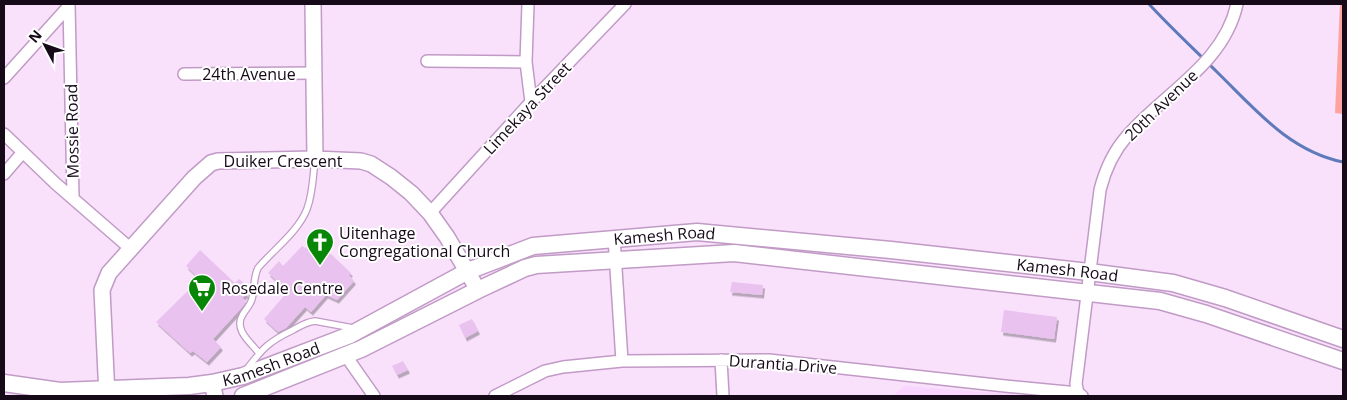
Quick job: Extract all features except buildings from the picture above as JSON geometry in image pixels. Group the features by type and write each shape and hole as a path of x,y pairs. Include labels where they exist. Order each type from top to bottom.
{"main road":[{"name":"Kamesh Road","path":"4,384 60,391 107,392 189,386 214,390 243,376 360,330 468,271 533,246 697,232 892,250 1173,283 1199,289 1343,339"},
{"name":"Kamesh Road","path":"243,396 362,350 525,268 536,265 734,253 1160,301 1206,314 1343,361"}],"street":[{"name":"24th Avenue","path":"313,4 315,159"},
{"path":"528,4 526,62 531,102"},
{"name":"Limekaya Street","path":"430,212 531,102 625,4"},
{"name":"20th Avenue","path":"1080,394 1076,384 1086,293 1100,190 1110,160 1130,132 1210,56 1227,32 1237,4"},
{"name":"Mossie Road","path":"4,78 69,5"},
{"name":"Mossie Road","path":"69,5 73,197"},
{"path":"427,61 526,62"},
{"name":"24th Avenue","path":"184,74 314,73"},
{"path":"4,134 55,183 131,249"},
{"path":"4,174 23,152"},
{"name":"Duiker Crescent","path":"107,392 102,290 109,273 194,178 211,163 226,160 315,159 361,161 371,164 411,193 430,212 478,290"},
{"path":"614,238 622,362"},
{"path":"346,356 374,396"},
{"path":"721,360 723,396"},
{"name":"Durantia Drive","path":"495,396 545,371 563,366 622,362 721,360 769,360 1080,394"}],"lane":[{"path":"259,353 241,332 241,318 250,304 255,274 258,268 299,223 307,209 315,159"},
{"path":"243,376 264,346 277,337 308,322 315,321 360,330"}],"shaded area":[{"path":"1340,4 1343,4 1343,114 1335,113"},
{"path":"904,386 1036,396 893,396"}],"waterway":[{"path":"1149,4 1274,127 1306,148 1343,162"}],"place":[{"name":"Uitenhage Congregational Church","path":"320,266"},
{"name":"Rosedale Centre","path":"202,312"}]}
